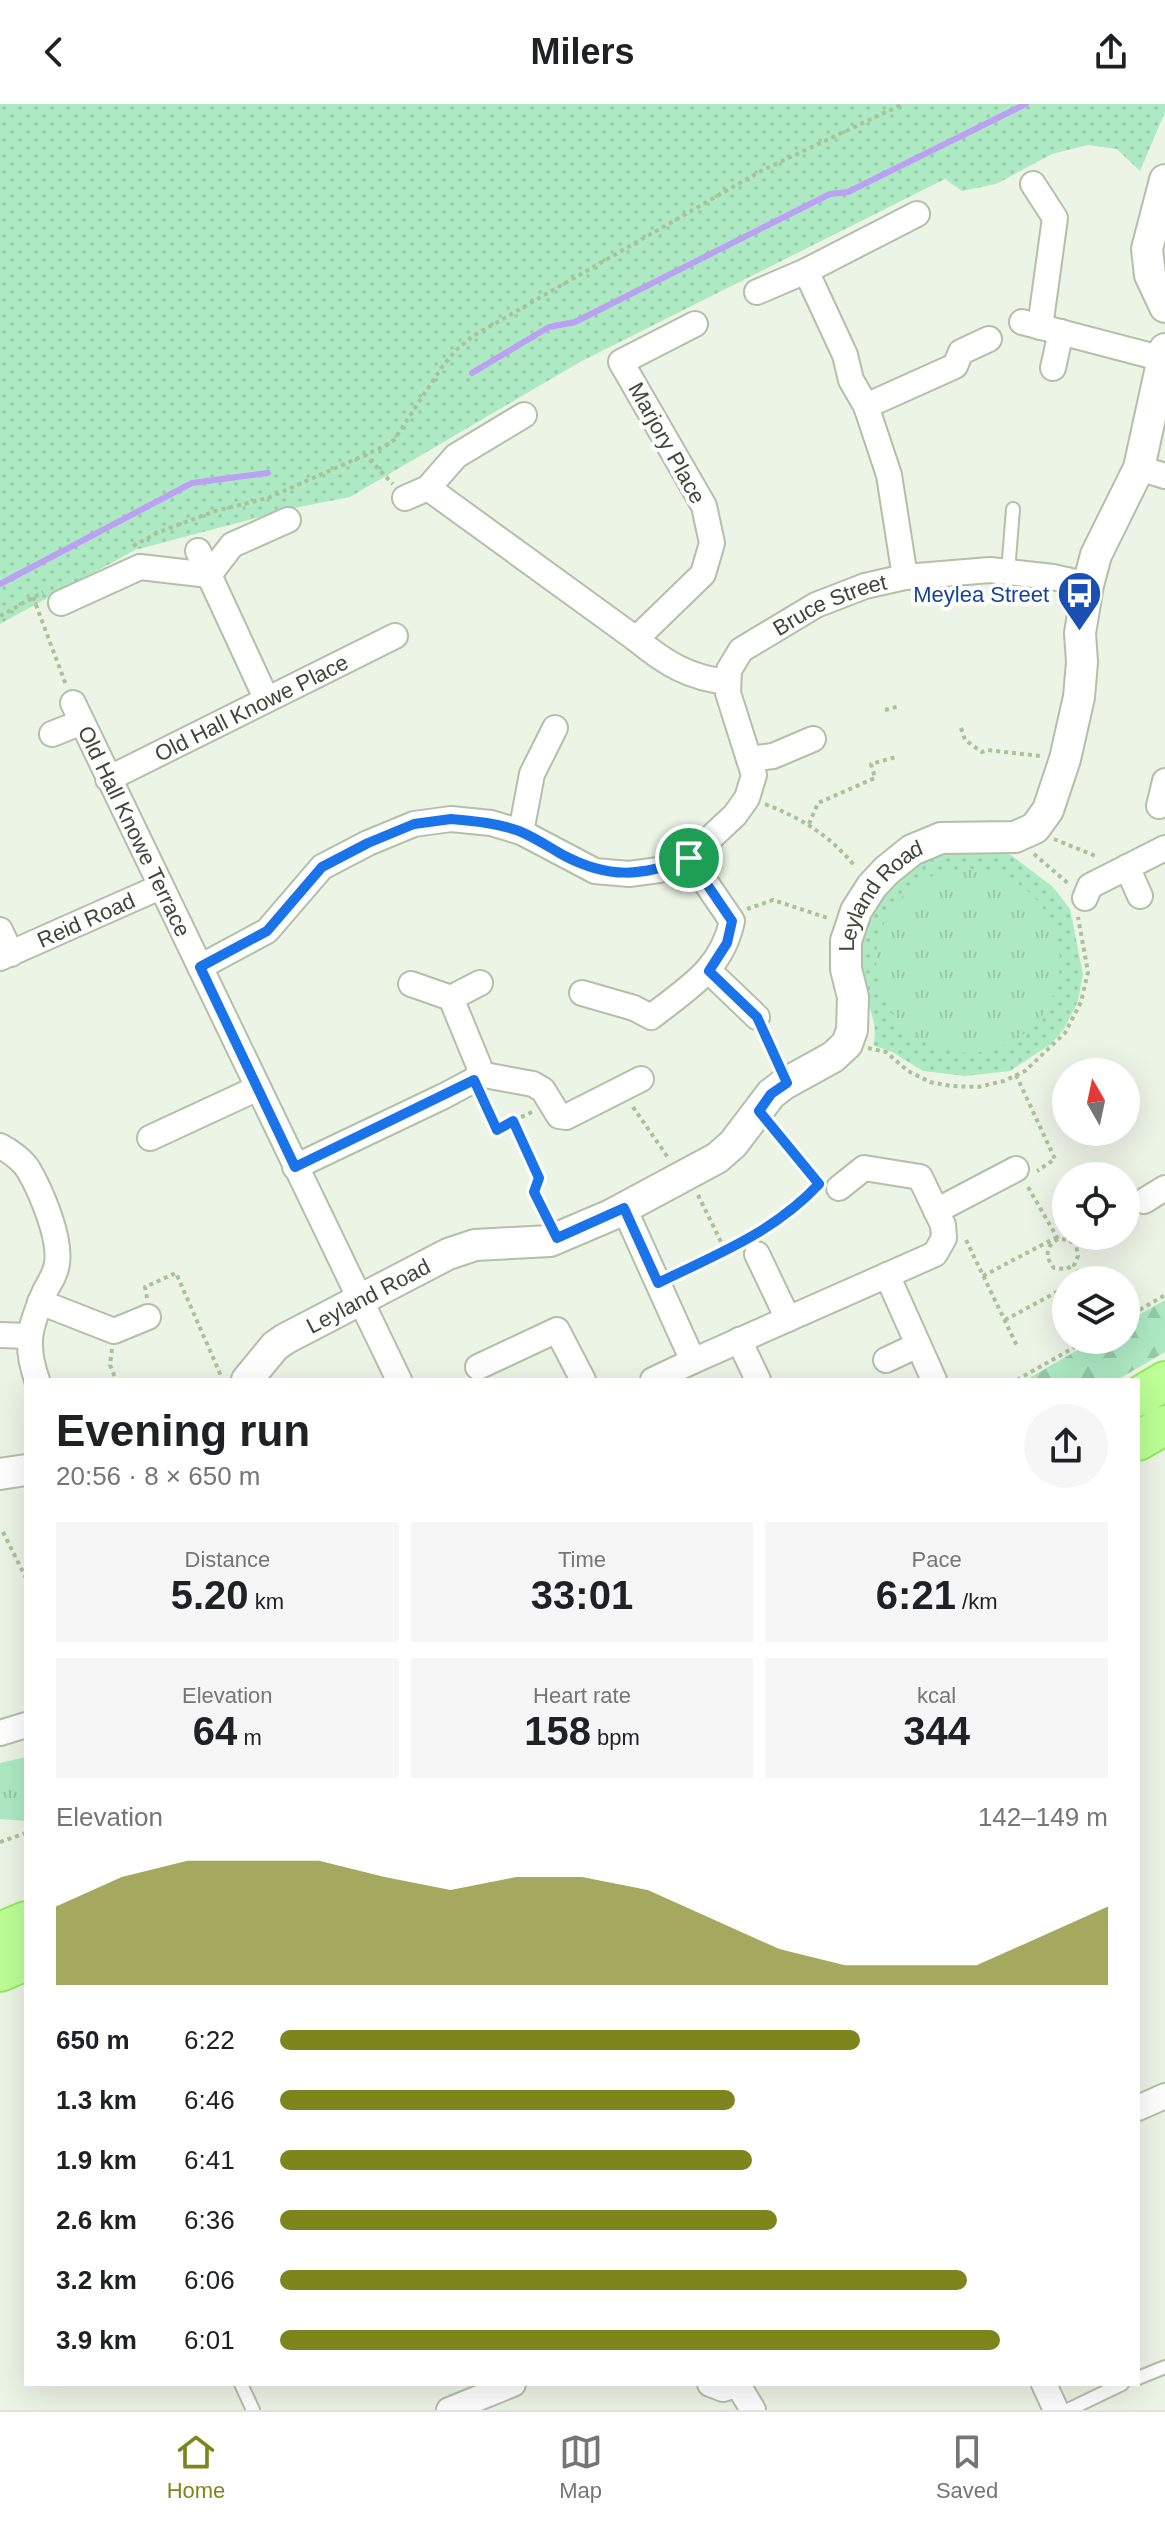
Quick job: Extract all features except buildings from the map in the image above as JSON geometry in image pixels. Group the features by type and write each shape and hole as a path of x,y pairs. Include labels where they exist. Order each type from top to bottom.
{"main road":[{"path":"1140,1396 1165,1381"},
{"path":"1140,1440 1165,1425"},
{"path":"0,1932 24,1922"},
{"path":"0,1972 24,1962"}],"street":[{"path":"1165,180 1147,261 1165,307"},
{"path":"1033,184 1055,218 1041,327 1053,368"},
{"path":"757,292 806,271 917,214"},
{"path":"1152,229 1165,259"},
{"path":"806,271 845,355 851,380 866,406 889,475 905,577"},
{"name":"Marjory Place","path":"636,639 703,574 712,543 704,506 611,368 695,324"},
{"path":"1025,832 1048,810 1065,759 1079,697 1082,664 1080,633 1096,555 1152,472 1164,354 1041,327"},
{"path":"866,406 955,366 961,352 989,339"},
{"path":"405,498 428,488 456,456 524,415"},
{"path":"200,967 267,931 322,867 414,824 451,819 491,823 521,832 595,871 629,874 659,870 689,858 735,815 747,798 754,775 728,693 728,682 704,680 681,672 658,658 428,488"},
{"path":"209,575 232,545 288,520"},
{"path":"198,551 266,698"},
{"path":"54,596 140,567 209,575"},
{"name":"Bruce Street","path":"728,682 729,670 741,650 828,600 865,586 905,577 990,570 1053,577 1088,585"},
{"name":"Old Hall Knowe Place","path":"108,779 395,636"},
{"path":"52,734 78,713"},
{"name":"Old Hall Knowe Terrace","path":"78,713 398,1378"},
{"path":"521,832 532,774 555,728"},
{"path":"749,759 773,756 813,739"},
{"path":"1159,806 1165,781"},
{"name":"Leyland Road","path":"249,1378 275,1346 358,1299 448,1254 475,1245 501,1242 525,1244 557,1238 624,1208 717,1158 733,1144 771,1094 833,1057 847,1044 852,1030 853,997 846,969 846,941 856,911 872,886 912,850 941,838 1025,832"},
{"path":"1085,898 1090,886 1165,848"},
{"path":"582,993 634,1008 651,1017 709,971 727,943 732,921 689,858"},
{"path":"1127,867 1140,896"},
{"name":"Reid Road","path":"0,930 5,956 160,887"},
{"path":"709,971 757,1017"},
{"path":"411,984 451,998 480,983"},
{"path":"451,998 479,1066 476,1077"},
{"path":"295,1167 476,1077 533,1084 543,1090 559,1116 566,1117 630,1084"},
{"path":"150,1138 258,1088"},
{"path":"0,1146 27,1168 50,1218 59,1249 57,1267 40,1302 29,1336 29,1359 36,1378"},
{"path":"657,1378 935,1254 944,1238 943,1225 920,1177 864,1168 839,1188"},
{"path":"936,1211 1025,1174"},
{"path":"1144,1201 1165,1188"},
{"path":"624,1208 693,1361"},
{"path":"757,1254 788,1319"},
{"path":"887,1275 933,1378"},
{"path":"40,1302 114,1331 148,1317"},
{"path":"478,1367 557,1330 582,1378"},
{"path":"0,1335 29,1336"},
{"path":"739,1340 757,1378"},
{"path":"886,1360 918,1345"},
{"path":"0,1474 24,1470"},
{"path":"0,1733 24,1726"},
{"path":"1140,2107 1165,2096"},
{"path":"449,2410 508,2386"},
{"path":"715,2386 723,2389 735,2386"},
{"path":"740,2386 753,2410"},
{"path":"1045,2386 1056,2410"}],"lane":[{"path":"1008,572 1013,509"},
{"path":"1140,2377 1165,2367"},
{"path":"242,2386 253,2410"},
{"path":"1068,2410 1118,2386"}],"path":[{"path":"130,547 215,511 268,498 394,440 442,367 473,336 759,172 903,104"},
{"path":"364,454 405,498"},
{"path":"0,616 33,597 54,596"},
{"path":"33,597 78,713"},
{"path":"885,710 900,706"},
{"path":"961,728 965,740 982,752 987,750 1046,758"},
{"path":"809,824 818,803 875,778 871,764 896,757"},
{"path":"747,798 794,816 825,834 854,865"},
{"path":"1025,832 1127,867"},
{"path":"847,1044 886,1052 908,1071 930,1082 978,1087 1025,1071 1059,1040 1081,1002 1088,972 1077,911 1085,898 1025,832"},
{"path":"729,916 773,900 828,918"},
{"path":"757,1017 787,1083"},
{"path":"1016,1075 1055,1159 1025,1174 1052,1226"},
{"path":"476,1077 497,1130 551,1104"},
{"path":"630,1084 725,1250"},
{"path":"658,1283 770,1227 796,1208 819,1184 759,1111"},
{"path":"513,1121 539,1178 534,1192 557,1238"},
{"path":"944,1238 962,1232 1017,1346"},
{"path":"983,1276 1052,1241"},
{"path":"1052,1242 1047,1252 1048,1261 1054,1268 1066,1269 1074,1265 1077,1250"},
{"path":"148,1317 145,1287 176,1273 222,1378"},
{"path":"1005,1320 1052,1295"},
{"path":"1140,1310 1165,1295"},
{"path":"114,1331 110,1365 115,1378"},
{"path":"1020,1378 1062,1354"},
{"path":"3,1532 24,1574"},
{"path":"0,1842 24,1834"}],"green space":[{"path":"0,104 1165,104 1165,112 1140,171 1117,149 1088,145 1052,154 996,184 962,191 945,179 580,362 350,497 294,508 135,550 0,624"},
{"path":"981,849 1011,855 1053,887 1070,909 1083,974 1078,1001 1064,1029 1051,1044 1010,1071 965,1076 923,1071 892,1052 873,1045 873,1019 859,974 860,944 872,913 904,875 931,859"},
{"path":"968,869 986,870 1003,876 1033,896 1053,926 1059,943 1059,979 1053,996 1033,1026 1003,1046 986,1052 968,1053 950,1052 933,1046 903,1026 883,996 877,979 876,961 877,943 883,926 903,896 933,876 950,870"},
{"path":"1165,1300 1165,1352 1120,1378 1029,1378 1071,1354 1140,1354 1140,1314"},
{"path":"24,1757 24,1821 0,1819 0,1763"}],"waterway":[{"path":"472,373 549,327 575,322 830,194 848,192 1026,104"},
{"path":"0,584 192,483 268,473"}],"place":[{"name":"Meylea Street","path":"1080,633"}],"route":[{"path":"451,819 491,823 521,832 595,871 629,874 659,870 689,858 732,921 727,943 709,971 757,1017 787,1083 771,1094 759,1111 819,1184 796,1208 770,1227 658,1283 624,1208 557,1238 534,1192 539,1178 513,1121 497,1130 474,1080 295,1167 200,967 267,931 322,867 414,824 451,819"}]}
